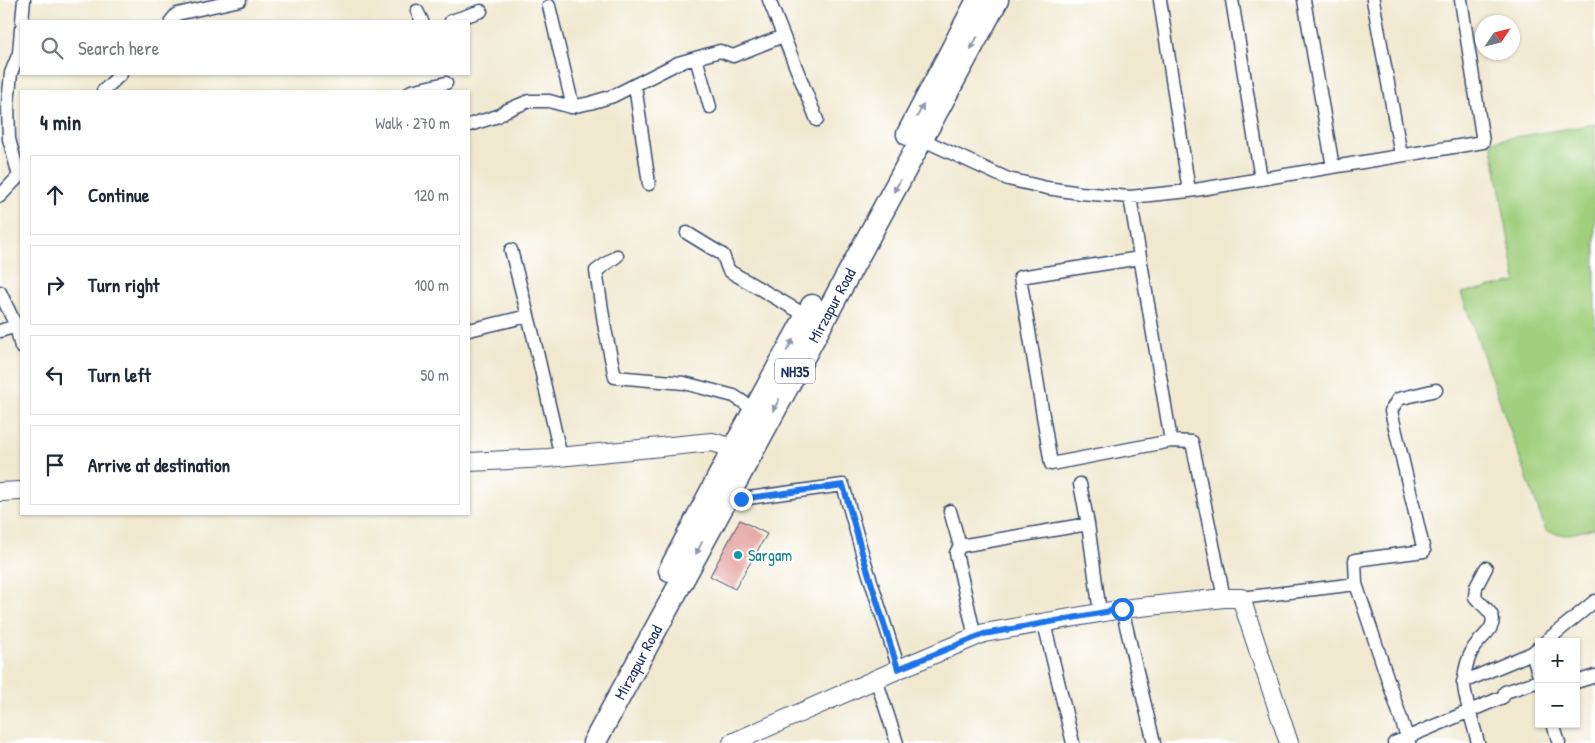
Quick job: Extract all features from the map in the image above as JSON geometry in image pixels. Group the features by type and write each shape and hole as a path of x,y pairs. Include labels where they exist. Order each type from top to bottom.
{"highway":[{"name":"Mirzapur Road","path":"577,743 858,254 916,136 978,0"},
{"name":"Mirzapur Road","path":"594,743 722,490 734,448 807,316 997,0"}],"street":[{"path":"22,20 24,0"},
{"path":"172,20 177,14 240,0"},
{"path":"769,0 817,120"},
{"path":"1160,0 1189,190"},
{"path":"1232,0 1261,179"},
{"path":"1304,0 1333,167"},
{"path":"1373,0 1401,156"},
{"path":"916,136 1008,179 1080,193 1130,197 1261,179 1483,142 1461,0"},
{"path":"549,6 573,107"},
{"path":"454,20 480,12"},
{"path":"470,125 498,116 505,110 529,101 550,101 573,107 613,96 678,63 720,52 733,56 783,36"},
{"path":"20,41 19,53 6,73 9,139 18,162 20,177"},
{"path":"696,58 710,107"},
{"path":"103,90 120,75"},
{"path":"415,90 446,83"},
{"path":"635,85 649,184"},
{"path":"0,180 20,177"},
{"path":"0,196 20,177"},
{"path":"1130,197 1171,441"},
{"path":"687,233 723,255 731,272 807,316"},
{"path":"511,250 561,457"},
{"path":"617,256 596,271 615,377 684,383 734,396 755,410"},
{"path":"1140,258 1020,277 1051,464 1171,441 1192,442 1224,598"},
{"path":"0,292 16,326 20,343"},
{"path":"470,330 528,316"},
{"path":"0,331 16,326"},
{"path":"1408,740 1356,584 1355,560 1424,551 1391,411 1398,399 1436,390"},
{"path":"470,462 561,457 712,442 734,448"},
{"path":"1080,484 1088,524 1100,613"},
{"path":"722,490 741,499 843,485 898,669"},
{"path":"0,492 20,491"},
{"path":"950,511 960,546 956,553 975,637"},
{"path":"960,546 1088,524"},
{"path":"1478,743 1463,682 1472,650 1478,640 1490,630 1492,620 1490,614 1476,597 1476,587 1486,568"},
{"path":"732,743 898,669 984,634 1122,609 1224,598 1241,598 1356,584"},
{"path":"1241,598 1290,743"},
{"path":"1551,638 1595,601"},
{"path":"1122,609 1154,743"},
{"path":"1044,623 1073,743"},
{"path":"1463,682 1535,650"},
{"path":"1580,681 1595,676"},
{"path":"876,679 897,743"},
{"path":"1394,743 1408,740 1503,697 1505,692 1536,683"},
{"path":"1554,728 1559,743"}],"green space":[{"path":"1595,124 1595,528 1565,535 1546,531 1461,293 1516,282 1491,141"}],"building":[{"name":"Sargam","path":"740,520 767,534 735,589 710,576"}],"place":[{"name":"Sargam","path":"738,555"}],"route":[{"path":"741,499 843,485 898,669 984,634 1122,609"}]}
